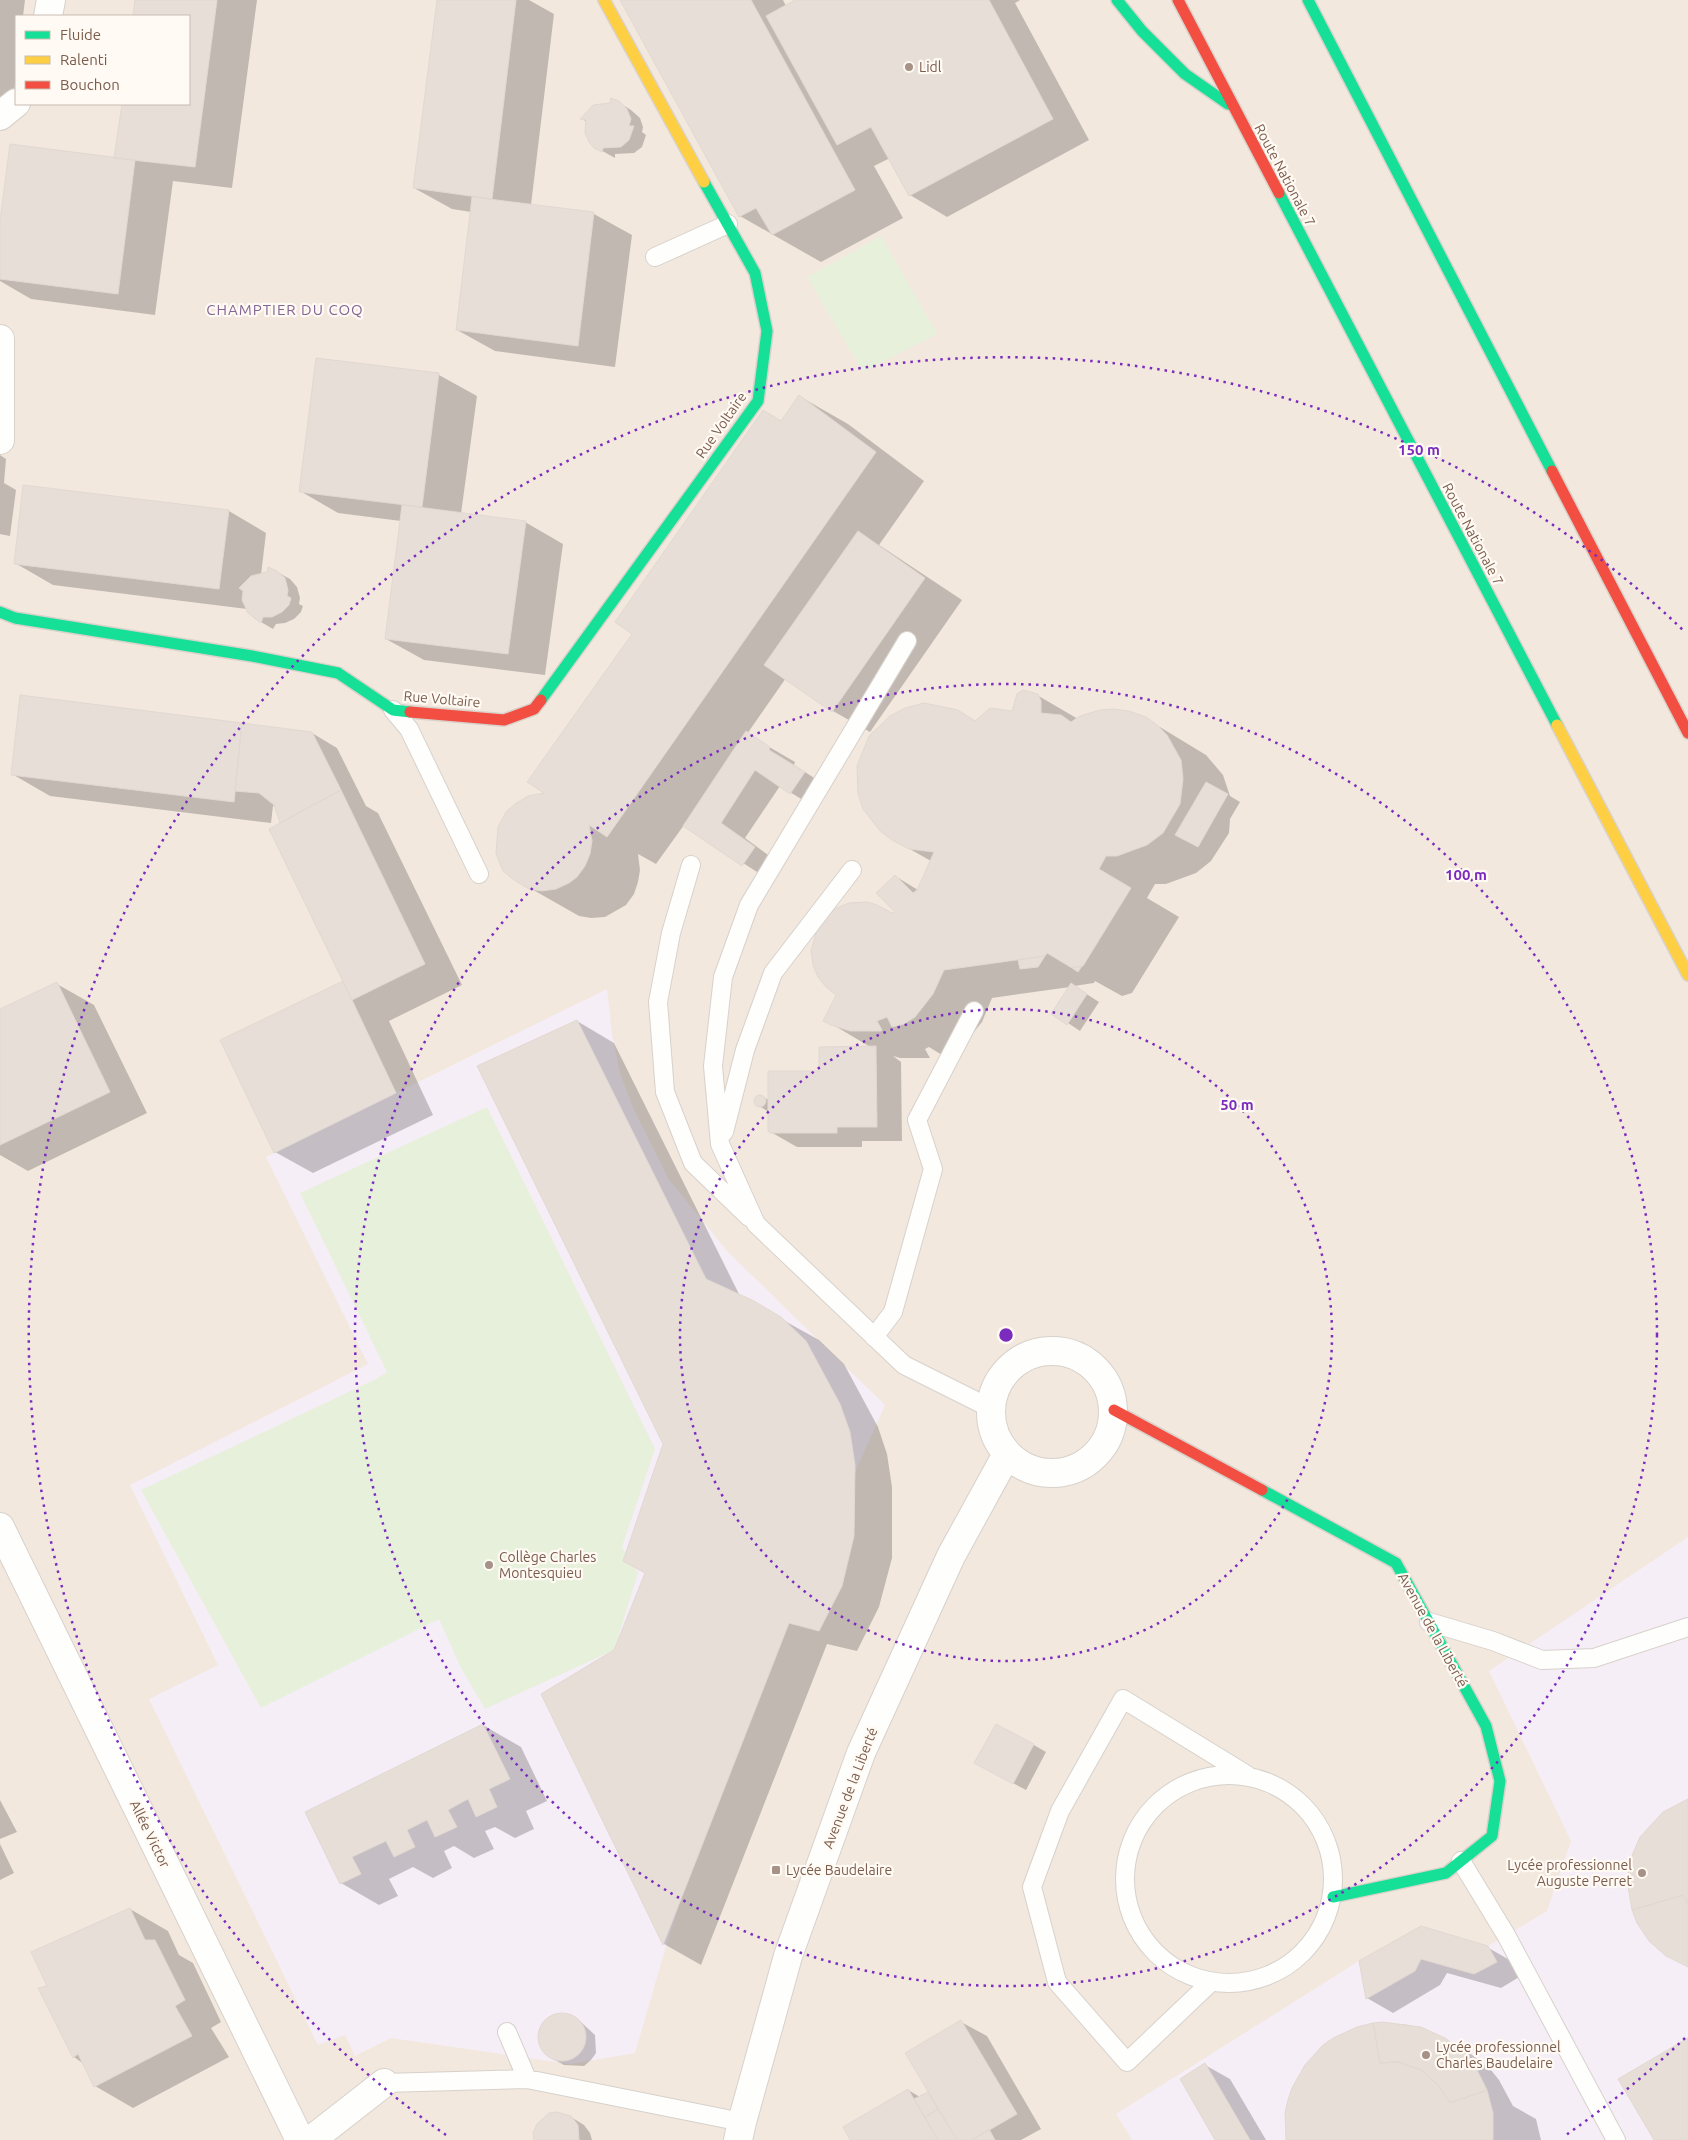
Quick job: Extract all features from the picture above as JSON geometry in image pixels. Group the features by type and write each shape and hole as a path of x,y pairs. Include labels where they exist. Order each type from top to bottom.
{"street":[{"path":"48,15 51,0"},
{"name":"Rue Voltaire","path":"393,710 504,720 534,709 758,401 767,331 755,273 604,0"},
{"path":"1117,0 1142,31 1184,74 1232,107"},
{"name":"Route Nationale 7","path":"1178,0 1232,107 1688,976"},
{"path":"1308,0 1688,733"},
{"path":"0,116 15,104"},
{"path":"0,339 0,440"},
{"path":"0,612 15,618 252,656 338,673 393,710"},
{"path":"1053,1350 1076,1355 1096,1368 1109,1388 1114,1410 1110,1435 1096,1455 1075,1469 1051,1473 1027,1468 1007,1454 994,1433 990,1408 996,1385 1010,1366 1030,1354 1053,1350"},
{"name":"Avenue de la Liberté","path":"1114,1410 1396,1562 1486,1726 1500,1781 1492,1836 1446,1873 1332,1898"},
{"name":"Avenue de la Liberté","path":"740,2131 788,1956 861,1753 950,1556 1007,1454"},
{"name":"Allée Victor","path":"0,1527 300,2140"},
{"path":"311,2140 384,2083"}],"lane":[{"path":"655,257 728,224"},
{"path":"756,1224 720,1144 713,1066 724,977 749,905 908,641"},
{"path":"393,710 409,729 479,874"},
{"path":"691,865 671,932 658,1002 665,1092 694,1163 904,1366 990,1408"},
{"path":"720,1144 745,1050 773,973 852,870"},
{"path":"874,1337 893,1312 933,1169 917,1120 974,1011"},
{"path":"1429,1622 1493,1641 1542,1660 1594,1658 1688,1627"},
{"path":"1211,1982 1127,2062 1057,1982 1032,1888 1060,1811 1123,1699 1247,1775 1279,1786 1305,1806 1324,1833 1333,1865 1332,1898 1322,1928 1302,1955 1275,1974 1243,1983 1211,1982 1180,1971 1153,1951 1134,1924 1125,1893 1125,1860 1136,1829 1156,1803 1183,1784 1214,1775 1247,1775"},
{"path":"1461,1861 1506,1935 1616,2140"},
{"path":"507,2032 528,2079"},
{"path":"384,2083 528,2079 740,2131"}],"shaded area":[{"path":"0,0 1688,0 1688,2140 0,2140"},
{"name":"Collège Charles Montesquieu","path":"607,989 612,1034 620,1074 634,1110 669,1180 728,1252 885,1405 846,1492 773,1638 702,1832 635,2053 570,2064 391,2038 355,2056 345,2035 318,2045 149,1699 218,1665 130,1485 368,1364 266,1157"},
{"path":"1688,1537 1688,2140 1132,2140 1116,2114 1359,1961 1421,1926 1488,1946 1547,1911 1571,1841 1489,1671"}],"green space":[{"path":"881,236 937,334 863,372 807,277"},
{"path":"487,1107 655,1449 622,1547 638,1573 614,1650 485,1709 461,1668 439,1619 261,1708 141,1490 376,1379 387,1372 300,1193"}],"building":[{"path":"135,0 217,0 195,167 114,158 122,105 190,105 190,15 133,15"},
{"path":"437,0 516,0 492,199 413,188"},
{"path":"620,0 751,0 855,190 772,235 756,208 739,217"},
{"name":"Lidl","path":"795,0 989,0 1053,119 909,196 871,127 837,145 766,16"},
{"path":"611,98 619,101 627,109 631,119 629,126 634,126 629,140 621,147 603,148 602,152 594,148 589,142 585,133 586,120 580,119 593,105 610,103"},
{"path":"10,144 135,160 118,294 0,279 0,220"},
{"path":"472,197 594,212 578,346 456,330"},
{"path":"316,358 439,373 422,507 299,492"},
{"path":"799,395 876,452 607,837 589,825 592,841 590,854 585,866 577,877 556,889 542,891 529,889 503,871 496,854 498,827 506,812 528,796 544,793 527,782 632,634 615,622 763,410 781,421"},
{"path":"23,485 229,510 219,589 14,564"},
{"path":"402,505 526,521 508,654 385,639"},
{"path":"858,531 925,578 832,712 764,665"},
{"path":"268,567 277,571 285,578 288,590 287,596 291,598 289,605 282,612 272,617 263,617 261,623 248,613 242,600 243,591 239,588 251,576 267,572"},
{"path":"1023,690 1038,694 1041,701 1041,713 1061,715 1071,722 1080,716 1100,710 1113,709 1129,711 1146,717 1167,735 1181,760 1183,779 1180,804 1163,833 1147,845 1117,856 1106,856 1099,869 1131,888 1083,966 1072,968 1047,953 1045,956 944,970 933,994 915,1017 904,1024 892,1027 887,1017 877,1021 881,1031 850,1031 823,1021 836,995 818,977 813,965 811,951 818,926 825,917 837,908 849,903 867,902 892,913 895,912 876,893 895,875 913,893 917,890 934,852 909,849 892,840 880,831 863,809 858,794 857,766 869,736 890,716 905,708 924,703 958,710 975,721 990,708 1012,711 1017,694"},
{"path":"20,695 242,723 234,802 11,775"},
{"path":"242,723 312,732 341,790 280,823 274,805 259,793 235,791"},
{"path":"746,731 770,747 769,750 805,772 790,794 755,770 721,823 755,847 742,866 683,826"},
{"path":"1206,782 1228,794 1198,847 1175,835"},
{"path":"341,790 425,964 352,1000 269,829"},
{"path":"1045,956 1038,967 1020,969 1018,960"},
{"path":"1082,966 1078,972 1072,968"},
{"path":"343,981 396,1093 274,1153 220,1040"},
{"path":"57,982 110,1092 0,1145 0,1009"},
{"path":"1071,983 1087,994 1067,1025 1051,1014"},
{"path":"577,1020 706,1279 754,1301 781,1317 806,1341 840,1404 850,1432 855,1465 854,1536 842,1586 819,1631 789,1623 663,1945 541,1694 614,1650 645,1573 623,1561 663,1444 477,1066"},
{"path":"876,1046 877,1127 837,1127 837,1133 770,1133 768,1131 768,1071 819,1071 819,1047"},
{"path":"762,1095 765,1096 765,1106 758,1107 755,1106 754,1099 755,1096"},
{"path":"483,1724 510,1779 489,1789 497,1807 476,1817 468,1799 448,1810 457,1827 435,1837 427,1820 407,1830 415,1847 394,1857 386,1841 352,1857 361,1874 340,1884 305,1812"},
{"path":"996,1724 1034,1744 1013,1784 974,1763"},
{"path":"1688,1799 1688,1904 1683,1895 1632,1910 1627,1880 1631,1858 1640,1837 1663,1812"},
{"path":"1683,1895 1688,1904 1688,1967 1666,1956 1649,1941 1637,1923 1632,1910"},
{"path":"130,1908 145,1940 155,1940 185,2000 175,2006 192,2036 94,2087 78,2054 73,2058 38,1988 47,1986 31,1952"},
{"path":"1421,1926 1488,1946 1497,1962 1474,1974 1421,1959 1415,1971 1366,1999 1359,1961"},
{"path":"562,2013 571,2015 579,2020 584,2028 586,2037 584,2046 579,2054 571,2059 562,2061 553,2059 545,2054 540,2046 538,2037 540,2028 545,2020 553,2015"},
{"path":"961,2020 1017,2114 972,2140 957,2140 905,2053"},
{"path":"1382,2022 1421,2027 1445,2038 1466,2054 1474,2064 1487,2090 1450,2103 1439,2086 1421,2070 1398,2062 1380,2063 1373,2023"},
{"path":"1373,2023 1380,2063 1398,2062 1421,2070 1439,2086 1450,2103 1487,2090 1493,2113 1493,2140 1286,2140 1285,2113 1288,2100 1292,2088 1305,2065 1322,2046 1333,2038 1357,2027"},
{"path":"1688,2038 1688,2140 1654,2140 1618,2079"},
{"path":"1205,2063 1250,2140 1215,2140 1180,2079"},
{"path":"908,2089 938,2140 850,2140 843,2127"},
{"path":"928,2092 938,2109 925,2117 914,2099"},
{"path":"938,2109 957,2140 938,2140 925,2117"},
{"path":"557,2112 571,2116 578,2125 579,2140 534,2140 533,2133 537,2124 549,2113"},
{"path":"989,2129 995,2140 972,2140"}],"traffic: fast":[{"path":"1117,0 1142,31 1185,74 1228,104"},
{"path":"1308,0 1552,471"},
{"path":"541,700 758,401 767,331 755,273 704,182"},
{"path":"1279,193 1557,725"},
{"path":"0,612 15,618 252,656 338,673 393,710 410,712"},
{"path":"1262,1490 1396,1563 1486,1726 1500,1781 1492,1836 1446,1873 1333,1897"}],"traffic: slow":[{"path":"604,0 704,182"},
{"path":"1557,725 1688,975"}],"traffic: jam":[{"path":"1178,0 1279,193"},
{"path":"1552,471 1688,733"},
{"path":"410,712 504,720 534,709 541,700"},
{"path":"1114,1410 1262,1490"}],"place":[{"name":"Lidl","path":"909,67"},
{"name":"Collège Charles Montesquieu","path":"489,1565"},
{"name":"Lycée Baudelaire","path":"776,1870"},
{"name":"Lycée professionnel Auguste Perret","path":"1642,1873"},
{"name":"Lycée professionnel Charles Baudelaire","path":"1426,2055"}],"district":[{"name":"CHAMPTIER DU COQ","path":"285,310"}]}
